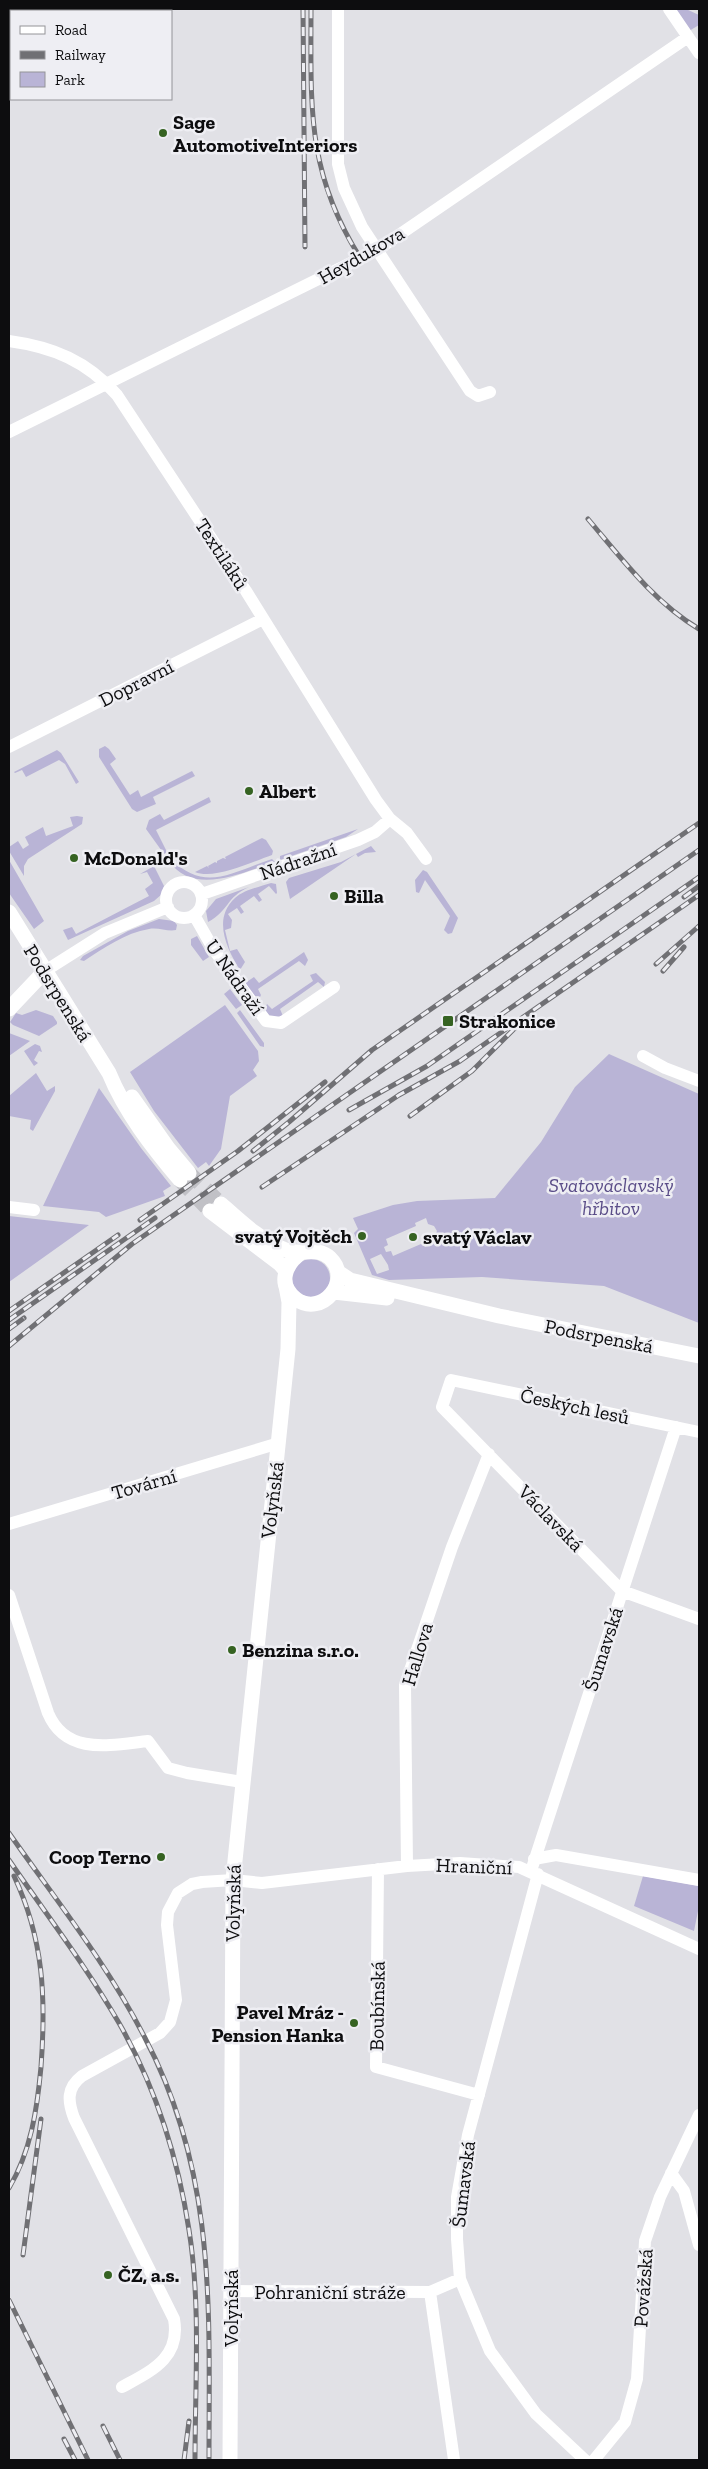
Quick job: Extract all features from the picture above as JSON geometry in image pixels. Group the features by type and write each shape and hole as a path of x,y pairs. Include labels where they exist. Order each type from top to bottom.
{"main road":[{"name":"Podsrpenská","path":"9,912 108,1072 117,1094 136,1123 184,1176"},
{"path":"9,1009 45,971"},
{"name":"Podsrpenská","path":"312,1304 297,1300 280,1264 215,1208 277,1247 289,1252 310,1251 325,1254 335,1265 338,1272 350,1280 499,1316"},
{"path":"286,1278 292,1260 302,1252"},
{"path":"312,1304 322,1302 334,1292 338,1281 338,1272"},
{"name":"Volyňská","path":"230,2460 233,1880 288,1349 289,1302 286,1278"},
{"name":"Podsrpenská","path":"334,1292 358,1293 499,1316 699,1356"},
{"name":"Volyňská","path":"288,1349 296,1314 312,1304"}],"street":[{"path":"338,9 338,164 352,208 377,250 470,391 478,396 490,392"},
{"path":"669,9 699,53"},
{"name":"Heydukova","path":"9,432 377,250 688,37"},
{"name":"Textiláků","path":"9,341 38,345 63,353 85,365 108,384 123,402 390,819"},
{"name":"Dopravní","path":"9,748 263,618"},
{"path":"390,819 407,833 426,859"},
{"name":"Nádražní","path":"202,894 358,840 375,832 390,819"},
{"path":"178,883 193,884 202,894 202,905 194,915 187,918 178,917 168,907 168,892 178,883"},
{"path":"45,971 105,933 168,907"},
{"name":"U Nádraží","path":"194,915 214,950 266,1021 281,1023 334,987"},
{"path":"644,1056 665,1068 699,1081"},
{"path":"9,1207 34,1210"},
{"name":"Českých lesů","path":"451,1380 699,1432"},
{"name":"Václavská","path":"451,1380 442,1407 622,1591 699,1619"},
{"name":"Šumavská","path":"585,2460 536,2414 490,2351 460,2279 456,2219 457,2197 468,2135 534,1868 676,1427"},
{"name":"Tovární","path":"9,1524 279,1443"},
{"name":"Hallova","path":"407,1866 405,1685 452,1547 490,1454"},
{"path":"9,1595 52,1724 62,1734 77,1742 97,1745 148,1741 168,1768 242,1782"},
{"name":"Hraniční","path":"534,1868 556,1855 699,1880"},
{"name":"Hraniční","path":"122,2387 162,2362 173,2346 176,2329 174,2319 74,2118 69,2103 69,2094 82,2076 167,2027 174,2014 176,2000 167,1925 168,1912 172,1901 178,1893 192,1884 233,1880 262,1883 407,1866 460,1863 534,1868 699,1949"},
{"name":"Boubínská","path":"378,1869 376,2067 479,2095"},
{"name":"Povážská","path":"594,2460 625,2422 637,2378 645,2241 671,2173 699,2115"},
{"path":"671,2173 684,2192 699,2245"},
{"name":"Pohraniční stráže","path":"231,2291 430,2292 460,2279"},
{"name":"Pohraniční stráže","path":"430,2292 454,2460"}],"green space":[{"path":"674,9 686,9 699,15 699,25 689,31"},
{"path":"105,746 116,759 110,764 130,795 138,790 141,797 192,771 195,776 153,797 156,804 137,812 132,809 99,757 99,749"},
{"path":"57,750 61,753 79,782 76,784 65,764 59,760 26,777 22,770 14,772"},
{"path":"209,797 211,802 156,830 167,852 164,854 146,829 149,820 160,814 164,820"},
{"path":"70,817 83,817 82,824 28,859 24,866 24,876 9,851 9,847 18,841 23,849 29,845 25,837 43,827 46,836 73,826"},
{"path":"358,829 346,837 280,860 280,856"},
{"path":"262,838 266,840 273,851 272,855 222,872 203,874 195,872 207,866 209,868 208,866 215,862 217,863 217,861 223,858 226,859 225,857"},
{"path":"371,846 376,852 365,853 358,857 356,854"},
{"path":"356,854 290,899 286,882 289,878 341,862"},
{"path":"171,859 183,869 196,875 207,877 231,874 272,859 275,862 233,876 204,880 190,877 178,871 168,860"},
{"path":"9,860 44,921 34,929 9,893"},
{"path":"154,866 164,886 162,894 154,901 68,940 63,930 72,927 76,934 149,896 145,889 153,883 147,872 140,874"},
{"path":"423,870 427,872 458,918 452,933 448,934 444,930 450,916 425,880 419,893 416,892 415,880"},
{"path":"271,883 276,884 276,894 269,886 258,894 262,900 259,902 254,896 240,906 244,912 241,914 237,908 228,914 232,920 231,928 225,930 230,951 237,949 245,962 240,970 230,953 224,934 224,915 228,906 239,895"},
{"path":"249,887 236,895 215,918 208,922 206,911 216,899"},
{"path":"159,919 174,921 177,925 176,930 152,929 140,931 115,942 84,961 80,960 83,956 128,931"},
{"path":"197,936 209,957 203,961 191,945 191,939"},
{"path":"304,952 308,960 305,966 299,961 258,989 260,997 254,996 245,983 254,977 259,983"},
{"path":"316,973 325,982 324,987 318,982 280,1009 283,1016 272,1018 264,1010 267,1004 272,1009 313,981 310,975"},
{"path":"230,989 242,1005 236,1009 224,994"},
{"path":"225,1005 258,1051 259,1061 253,1070 257,1076 230,1096 221,1149 209,1166 206,1162 198,1168 154,1111 130,1072"},
{"path":"36,1010 53,1016 57,1024 39,1036 10,1022 16,1013 22,1015"},
{"path":"240,1010 264,1043 264,1047 260,1046 237,1013"},
{"path":"9,1033 30,1041 9,1056"},
{"path":"35,1044 40,1046 42,1052 39,1051 34,1060 38,1063 34,1066 24,1051"},
{"name":"Svatováclavský hřbitov","path":"609,1054 699,1094 699,1323 604,1286 482,1277 389,1280 372,1275 354,1233 358,1229 353,1218 393,1205 417,1201 495,1198 541,1142 575,1087","holes":["426,1218 428,1224 434,1226 437,1231 434,1237 429,1238 431,1244 425,1247 421,1244 393,1256 391,1251 386,1252 384,1247 388,1245 386,1239 416,1226 415,1223","381,1254 389,1270 377,1274 370,1259"]},
{"path":"36,1073 47,1091 55,1086 55,1091 33,1131 30,1129 31,1120 9,1116 9,1096"},
{"path":"99,1088 141,1148 171,1186 163,1191 165,1196 106,1217 99,1212 43,1206"},
{"path":"9,1216 89,1225 9,1282"},
{"path":"311,1259 324,1265 330,1278 324,1291 311,1297 298,1291 292,1278 298,1265"},
{"path":"643,1876 699,1886 699,1906 694,1931 634,1906"}],"tunnel":[{"path":"189,1173 221,1204"},
{"path":"180,1180 210,1211"}],"railway":[{"path":"303,9 305,247"},
{"path":"311,9 311,77 315,138 321,168 330,197 343,228 361,259"},
{"path":"588,519 626,564 667,606 699,629"},
{"path":"253,1151 372,1050 699,823"},
{"path":"9,1346 132,1244 699,850"},
{"path":"349,1110 427,1066 699,877"},
{"path":"684,897 699,886"},
{"path":"262,1187 399,1095 460,1061 699,895"},
{"path":"656,964 699,926"},
{"path":"663,971 684,947"},
{"path":"410,1116 472,1071 515,1028"},
{"path":"140,1220 238,1151 325,1082"},
{"path":"9,1320 155,1218"},
{"path":"9,1311 118,1235"},
{"path":"9,1329 24,1318"},
{"path":"9,1833 81,1933 130,2011 145,2038 168,2089 185,2141 197,2192 204,2244 208,2297 209,2460"},
{"path":"9,1860 79,1961 119,2023 144,2072 172,2149 184,2203 193,2258 196,2316 195,2460"},
{"path":"9,2188 23,2160 32,2130 43,2042 43,1993 37,1946 32,1923 14,1876"},
{"path":"23,2255 41,2119"},
{"path":"9,2300 88,2460"},
{"path":"184,2460 189,2421"},
{"path":"103,2426 120,2460"},
{"path":"64,2439 75,2460"}],"place":[{"name":"Sage AutomotiveInteriors","path":"163,133"},
{"name":"Albert","path":"249,791"},
{"name":"McDonald's","path":"74,858"},
{"name":"Billa","path":"334,896"},
{"name":"Strakonice","path":"448,1021"},
{"name":"svatý Vojtěch","path":"362,1236"},
{"name":"svatý Václav","path":"413,1237"},
{"name":"Benzina s.r.o.","path":"232,1650"},
{"name":"Coop Terno","path":"161,1857"},
{"name":"Pavel Mráz - Pension Hanka","path":"354,2023"},
{"name":"ČZ, a.s.","path":"108,2275"}]}
